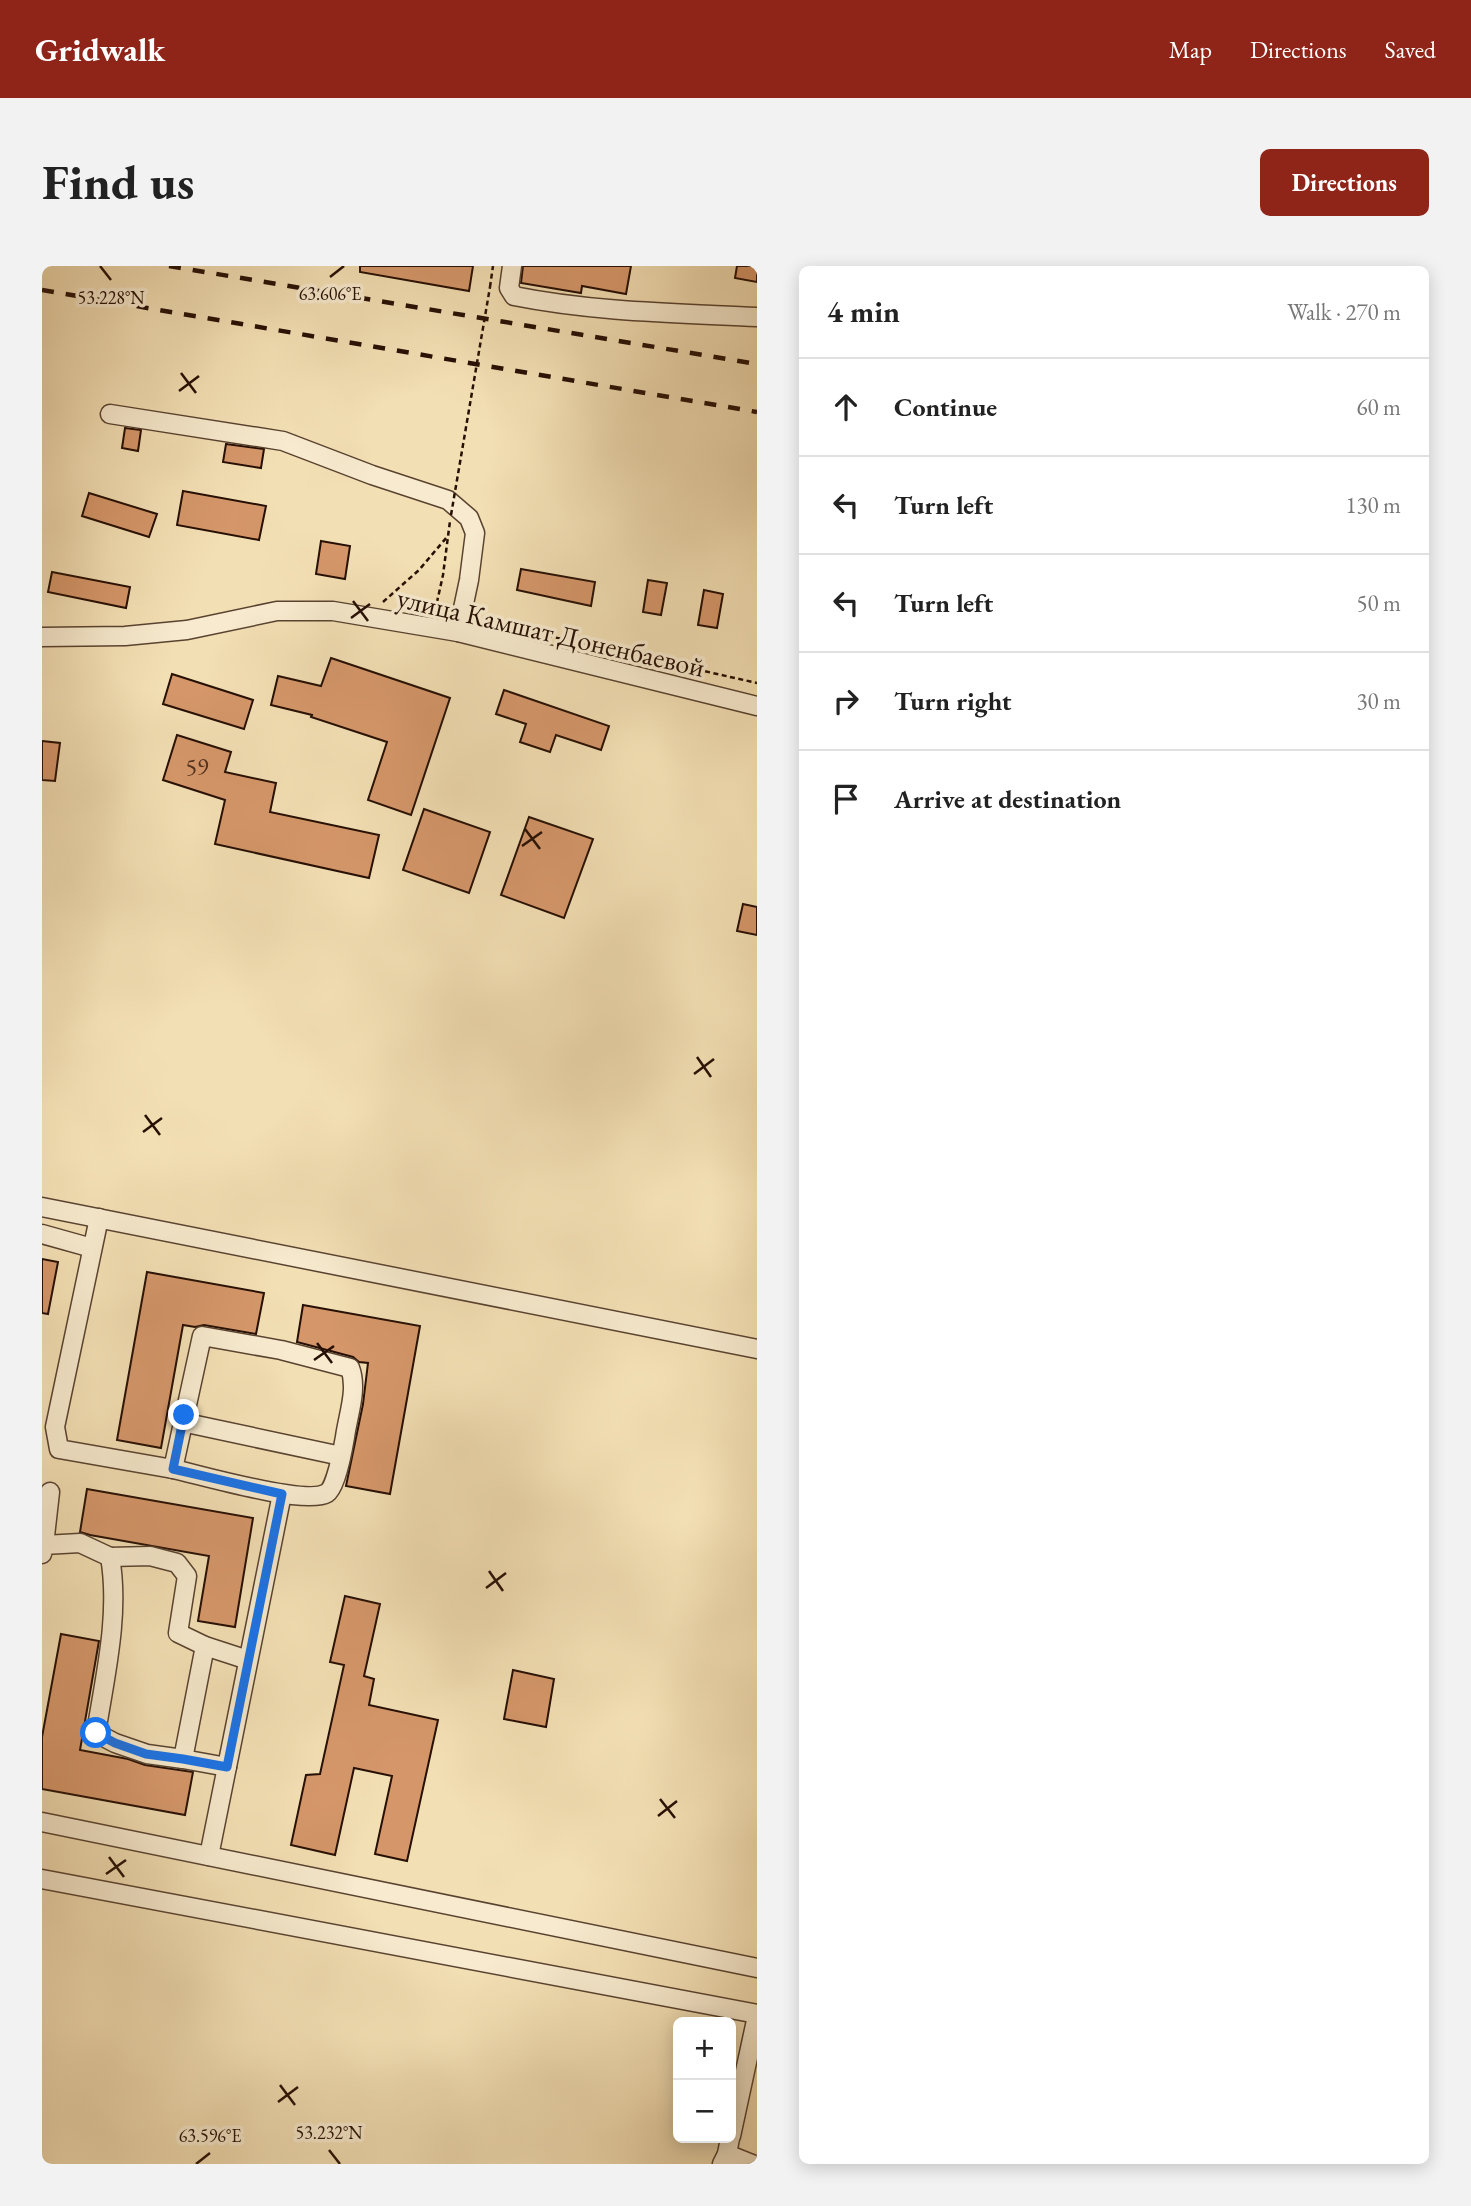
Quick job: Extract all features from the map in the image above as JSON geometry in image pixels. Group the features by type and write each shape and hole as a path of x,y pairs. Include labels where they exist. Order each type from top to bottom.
{"street":[{"path":"512,266 509,288 514,296 618,311 757,317"},
{"path":"110,414 283,441 448,500 469,517 475,533 458,632"},
{"name":"улица Камшат Доненбаевой","path":"42,637 125,636 187,631 277,611 332,611 458,632 757,706"},
{"path":"42,1207 757,1349"},
{"path":"99,1218 55,1427 59,1449 173,1469 282,1494 313,1497 326,1494 333,1488 355,1380 350,1368 281,1350 202,1336 173,1469"},
{"path":"42,1234 92,1248"},
{"path":"183,1422 341,1456"},
{"path":"50,1492 43,1550 80,1543 110,1557 150,1556 177,1563 187,1576 178,1633 205,1646 248,1660"},
{"path":"209,1856 282,1494"},
{"path":"110,1557 114,1578 110,1640 96,1733 146,1754 227,1767"},
{"path":"183,1759 205,1646"},
{"path":"42,1822 757,1968"},
{"path":"42,1879 757,2015 727,2148 752,2164"}],"path":[{"path":"378,606 419,570 447,537 493,266"},
{"path":"524,631 757,682"}],"building":[{"path":"360,266 473,266 469,291 360,272"},
{"path":"523,266 631,266 626,294 582,286 581,293 521,283"},
{"path":"737,266 757,266 757,282 735,278"},
{"path":"125,428 141,430 138,451 122,448"},
{"path":"226,444 264,449 261,468 223,462"},
{"path":"183,491 266,506 259,540 177,525"},
{"path":"89,493 157,514 149,537 82,516"},
{"path":"321,541 350,546 345,579 316,574"},
{"path":"521,569 595,582 591,606 517,590"},
{"path":"52,572 130,587 126,608 48,592"},
{"path":"648,580 667,583 661,615 643,612"},
{"path":"704,590 723,594 717,628 698,625"},
{"path":"331,658 450,698 411,815 368,800 387,742 311,717 312,715 271,705 278,676 321,686"},
{"path":"172,674 253,700 244,729 163,704"},
{"path":"504,690 609,726 601,750 556,735 550,752 520,742 526,724 496,714"},
{"path":"177,735 231,752 225,772 276,783 270,812 379,835 369,878 215,844 225,800 163,780"},
{"path":"42,741 60,743 55,781 42,780"},
{"path":"424,809 490,832 469,893 403,870"},
{"path":"529,817 593,839 564,918 501,895"},
{"path":"743,904 757,907 757,935 737,931"},
{"path":"42,1259 58,1262 48,1314 42,1313"},
{"path":"147,1272 264,1293 256,1334 204,1325 183,1325 161,1448 117,1440"},
{"path":"303,1305 420,1326 390,1494 346,1486 363,1404 368,1363 297,1342"},
{"path":"87,1489 253,1518 235,1627 198,1621 209,1556 80,1532"},
{"path":"345,1596 380,1604 364,1676 374,1679 369,1705 438,1720 407,1861 375,1854 392,1776 354,1768 335,1855 291,1845 306,1775 320,1774 344,1665 330,1662"},
{"path":"61,1634 99,1641 80,1750 145,1765 193,1772 185,1815 42,1789 42,1737"},
{"path":"513,1670 554,1679 546,1727 504,1719"}],"railway":[{"path":"169,266 757,364"},
{"path":"42,290 757,412"}],"route":[{"path":"96,1733 146,1754 227,1767 282,1494 173,1469 184,1415"}]}
